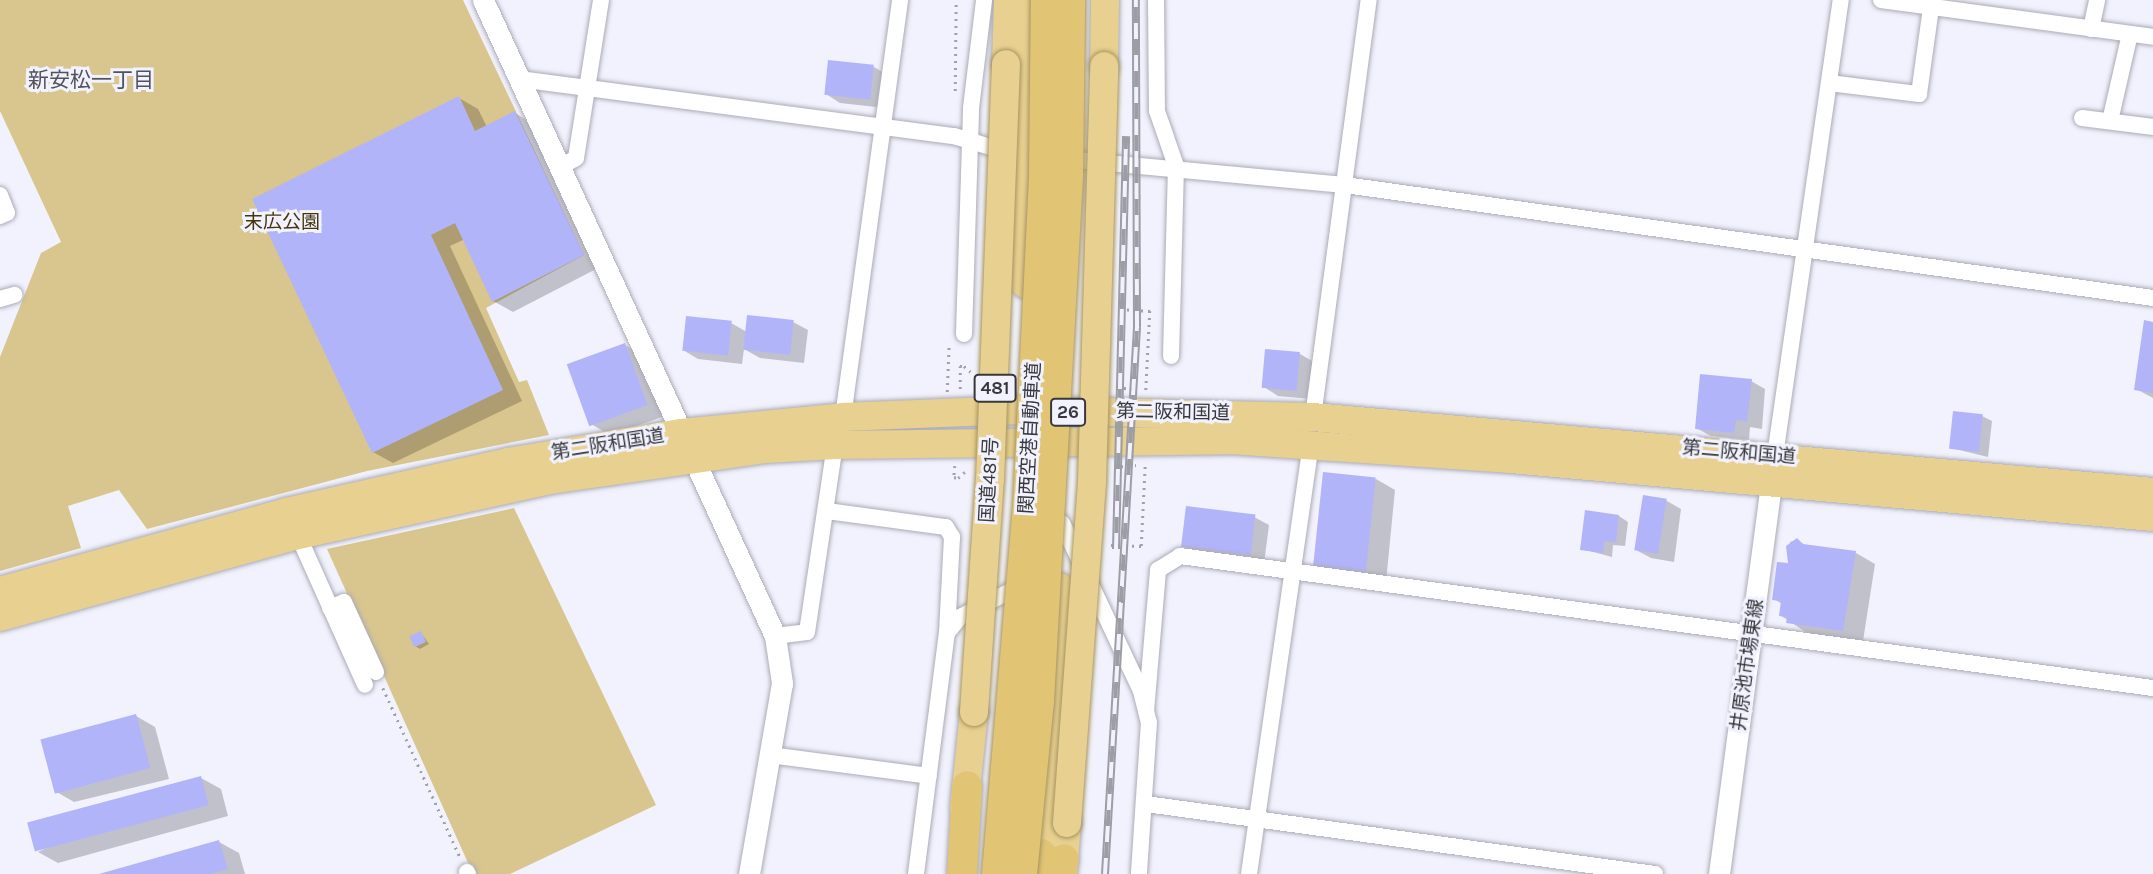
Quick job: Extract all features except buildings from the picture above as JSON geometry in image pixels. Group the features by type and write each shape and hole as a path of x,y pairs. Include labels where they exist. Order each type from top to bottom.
{"highway":[{"name":"国道481号","path":"956,874 974,712 990,480 1008,0"},
{"name":"481","path":"993,873 1010,687 1021,410 1031,0"},
{"name":"関西空港自動車道","path":"993,873 1028,505 1044,177 1046,0"},
{"name":"関西空港自動車道","path":"1047,869 1040,674 1068,175 1070,0"},
{"path":"1047,869 1084,0"},
{"path":"1047,869 1067,823 1093,481 1105,0"},
{"name":"第二阪和国道","path":"0,591 390,487 508,462 681,433 843,417 1021,410 1067,412 1773,470 2153,492"},
{"name":"第二阪和国道","path":"0,617 298,535 550,480 694,460 835,445 1231,440 1312,431"},
{"name":"第二阪和国道","path":"1773,470 2153,517"},
{"path":"962,874 967,786"}],"street":[{"path":"482,0 775,636 782,683 749,874"},
{"path":"560,167 576,158 590,87 601,0"},
{"path":"843,417 900,0"},
{"path":"964,334 970,141 984,0"},
{"path":"1156,0 1157,111 1176,166 1171,356"},
{"path":"1249,874 1312,431 1369,0"},
{"path":"1773,470 1807,250 1841,0"},
{"path":"1881,0 2153,37"},
{"path":"2091,29 2097,0"},
{"path":"1829,83 1919,94 1931,7"},
{"path":"2110,121 2130,34"},
{"path":"519,79 881,126 970,141 1028,155 1150,170 1176,166 1345,185 2153,298"},
{"path":"2082,118 2153,127"},
{"path":"0,195 7,213 0,216"},
{"path":"775,636 807,632 835,445"},
{"name":"井原池市場東線","path":"1719,874 1773,470"},
{"path":"827,511 946,527 952,537 947,633 916,874"},
{"path":"1062,523 1141,691 1146,711"},
{"path":"298,535 330,608 371,678"},
{"path":"1139,874 1146,804 1146,711 1158,570 1180,556 1292,574 2153,688"},
{"path":"947,633 960,617 1012,590"},
{"path":"770,755 929,776"},
{"path":"1146,804 1655,874"}],"path":[{"path":"1116,309 1150,311 1146,391 1157,391"},
{"path":"960,396 964,366"},
{"path":"955,456 954,477 958,478"},
{"path":"1104,545 1142,546 1145,465 1157,465"},
{"path":"371,678 468,873"}],"green space":[{"name":"末広公園","path":"0,0 463,0 584,255 486,308 519,382 527,380 549,435 367,471 147,529 119,490 68,506 81,548 0,571 0,357 41,253 61,242 0,111"},
{"path":"514,508 656,805 510,874 473,874 327,549"}],"railway":[{"path":"1105,874 1137,327 1136,0"},
{"path":"1116,549 1126,136"}],"district":[{"name":"新安松一丁目","path":"91,80"}]}
